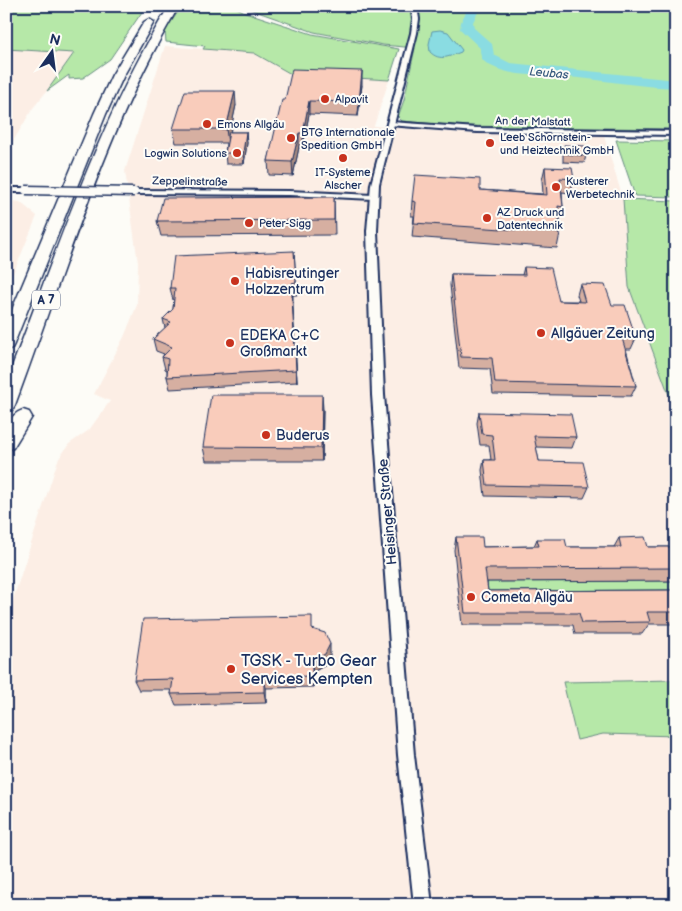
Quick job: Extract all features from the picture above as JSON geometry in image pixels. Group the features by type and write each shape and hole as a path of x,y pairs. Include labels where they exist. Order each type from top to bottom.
{"highway":[{"name":"A 7","path":"6,405 124,96 152,40 174,6"},
{"name":"A 7","path":"6,344 54,224 118,75 154,15"},
{"path":"110,66 128,46 138,40"},
{"path":"54,224 66,176 65,165"},
{"path":"85,194 90,224"},
{"path":"6,443 24,417"}],"street":[{"name":"Heisinger Straße","path":"414,6 416,19 414,33 373,197 372,266 378,395 406,755 423,905"},
{"name":"An der Malstatt","path":"391,122 477,130 676,133"},
{"name":"Zeppelinstraße","path":"6,190 289,193 373,197"}],"shaded area":[{"path":"165,46 254,53 291,74 389,80 374,126 477,134 604,136 623,199 629,287 676,414 676,905 6,905 6,621 58,460 69,444 89,430 110,401 94,394 124,337 137,305 138,263 125,171"},
{"path":"6,49 74,52 60,75 33,108 6,153"},
{"path":"6,200 20,202 37,216 6,291"}],"green space":[{"path":"6,6 146,6 110,59 83,78 69,79 69,75 47,91 74,53 6,49"},
{"path":"182,6 233,6 245,12 312,34 399,49 389,80 291,74 254,53 203,49 205,46 166,42 165,31"},
{"path":"241,6 676,6 676,129 460,126 402,121 398,117 404,100 415,48 383,45 314,32"},
{"path":"616,140 676,141 676,197 635,196"},
{"path":"623,199 676,201 676,414 629,287"},
{"path":"673,581 676,591 485,603 482,582"},
{"path":"676,680 676,736 603,734 577,740 563,682"}],"water":[{"path":"432,31 448,32 462,50 461,52 438,57 430,52 429,44"}],"building":[{"path":"292,69 362,71 359,102 309,101 303,133 299,133 292,162 268,161 282,100 285,100"},
{"path":"185,91 235,91 226,129 173,129"},
{"path":"229,132 246,132 243,153 225,153"},
{"path":"564,145 585,146 586,156 565,154"},
{"path":"545,167 572,168 574,179 560,178 563,207 558,206 560,233 414,223 416,202 412,201 415,175 480,179 480,190 547,195"},
{"path":"334,197 334,220 157,221 163,198"},
{"path":"294,251 296,282 292,283 292,298 296,370 167,377 168,359 162,357 172,347 153,339 171,322 163,319 173,309 175,288 170,288 174,256"},
{"name":"Allgäuer Zeitung","path":"524,267 551,268 559,301 585,302 580,284 605,285 612,305 625,305 636,338 622,338 636,386 495,383 492,358 461,357 451,274 525,275"},
{"name":"Buderus","path":"211,395 322,395 321,448 203,447"},
{"path":"479,412 571,414 576,437 534,436 539,461 583,462 589,487 487,485 484,460 495,460 492,435 482,434"},
{"path":"456,537 482,537 483,547 539,546 537,539 565,539 567,547 621,547 619,538 645,537 648,547 676,547 676,568 485,569 488,591 676,590 676,612 647,612 650,622 582,623 579,613 465,613"},
{"name":"TGSK - Turbo Gear Services Kempten","path":"312,616 312,629 325,633 330,644 325,654 312,661 312,676 264,677 264,692 171,694 173,679 134,680 143,619"}],"waterway":[{"name":"Leubas","path":"475,6 467,22 467,29 487,47 487,57 505,66 514,69 565,72 634,81 676,84"}],"place":[{"name":"Alpavit","path":"325,99"},
{"name":"Emons Allgäu","path":"207,124"},
{"name":"BTG Internationale Spedition GmbH","path":"291,138"},
{"name":"Leeb Schornstein- und Heiztechnik GmbH","path":"490,143"},
{"name":"Logwin Solutions","path":"237,153"},
{"name":"IT-Systeme Alscher","path":"343,158"},
{"name":"Kusterer Werbetechnik","path":"556,187"},
{"name":"AZ Druck und Datentechnik","path":"487,218"},
{"name":"Peter-Sigg","path":"249,223"},
{"name":"Habisreutinger Holzzentrum","path":"235,281"},
{"name":"Allgäuer Zeitung","path":"541,333"},
{"name":"EDEKA C+C Großmarkt","path":"230,343"},
{"name":"Buderus","path":"266,435"},
{"name":"Cometa Allgäu","path":"471,597"},
{"name":"TGSK - Turbo Gear Services Kempten","path":"231,669"}]}
